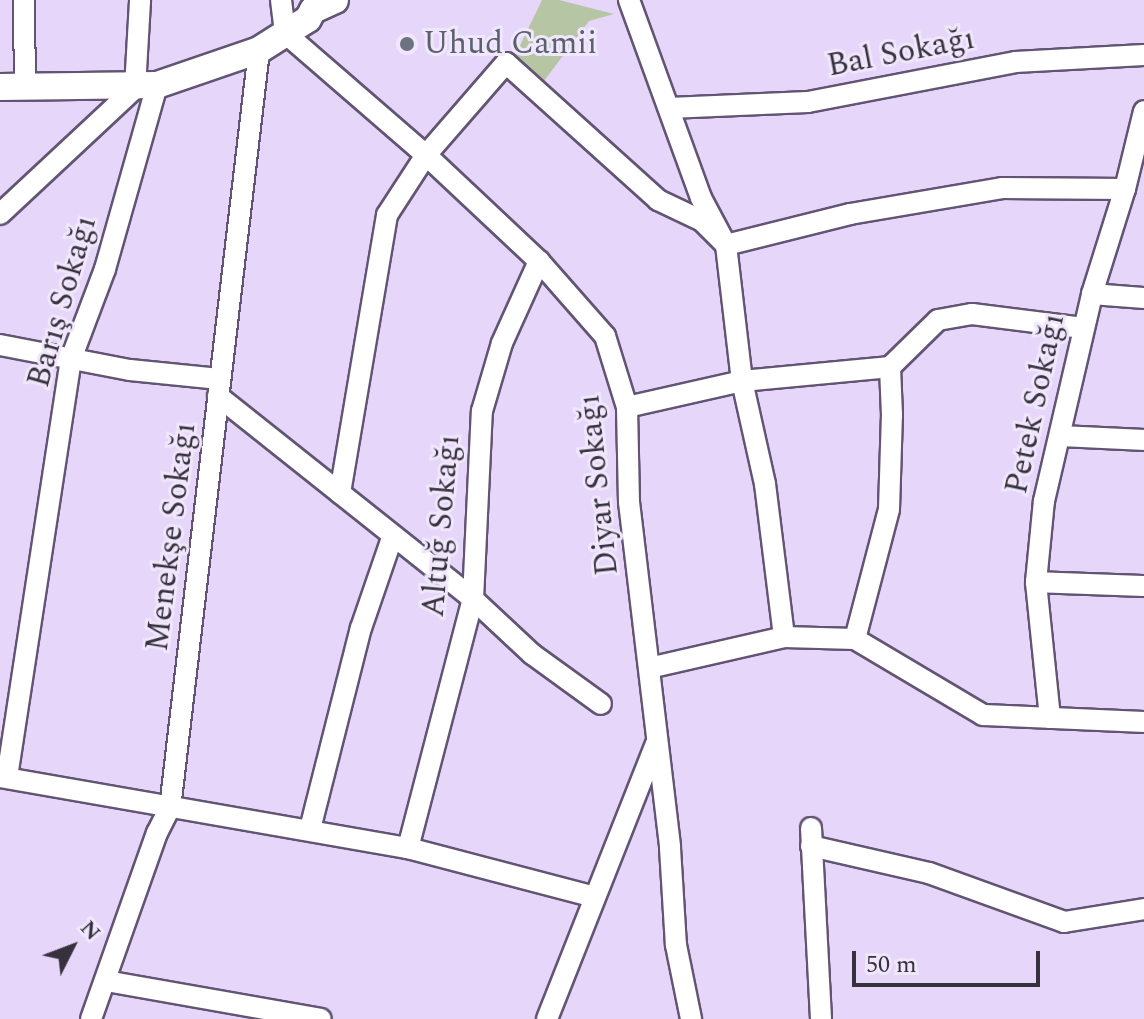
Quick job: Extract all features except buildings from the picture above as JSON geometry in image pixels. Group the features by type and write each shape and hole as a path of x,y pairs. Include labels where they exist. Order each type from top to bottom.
{"street":[{"path":"24,0 12,88 146,86 259,50 308,19 313,10 335,0"},
{"name":"Barış Sokağı","path":"4,777 71,359 105,269 146,86 140,0"},
{"path":"281,0 285,33"},
{"path":"308,19 319,20 358,0"},
{"path":"629,0 701,198 726,245 742,381 765,484 784,637"},
{"name":"Diyar Sokağı","path":"285,33 426,155 539,261 605,336 627,407 629,502 670,848 676,945 691,1019"},
{"name":"Menekşe Sokağı","path":"91,1019 157,833 170,808 259,50"},
{"name":"Bal Sokağı","path":"669,108 808,102 1015,62 1144,55"},
{"path":"340,493 387,215 426,155 506,63 658,200 702,221 726,245"},
{"path":"0,214 146,86"},
{"name":"Petek Sokağı","path":"1050,718 1036,582 1044,501 1092,294 1125,189 1138,159 1144,111"},
{"path":"726,245 850,214 1002,188 1125,189"},
{"name":"Altuğ Sokağı","path":"408,848 473,599 482,411 502,343 539,261"},
{"path":"1092,294 1144,298"},
{"path":"627,407 742,381 890,367 938,320 972,314 1083,328"},
{"path":"0,345 219,388 392,538 473,599 532,654 601,704"},
{"path":"855,639 889,509 890,367"},
{"path":"1060,436 1144,440"},
{"path":"310,829 361,628 392,538"},
{"path":"1036,582 1144,586"},
{"path":"649,668 784,637 855,639 983,715 1104,723 1144,722"},
{"path":"547,1019 658,740"},
{"path":"4,777 408,848 595,897"},
{"path":"821,1019 811,837 929,873 1064,922 1144,909"},
{"path":"106,981 321,1019"}],"green space":[{"path":"542,0 559,0 614,14 589,21 544,81 514,58"}],"place":[{"name":"Uhud Camii","path":"407,44"}]}
